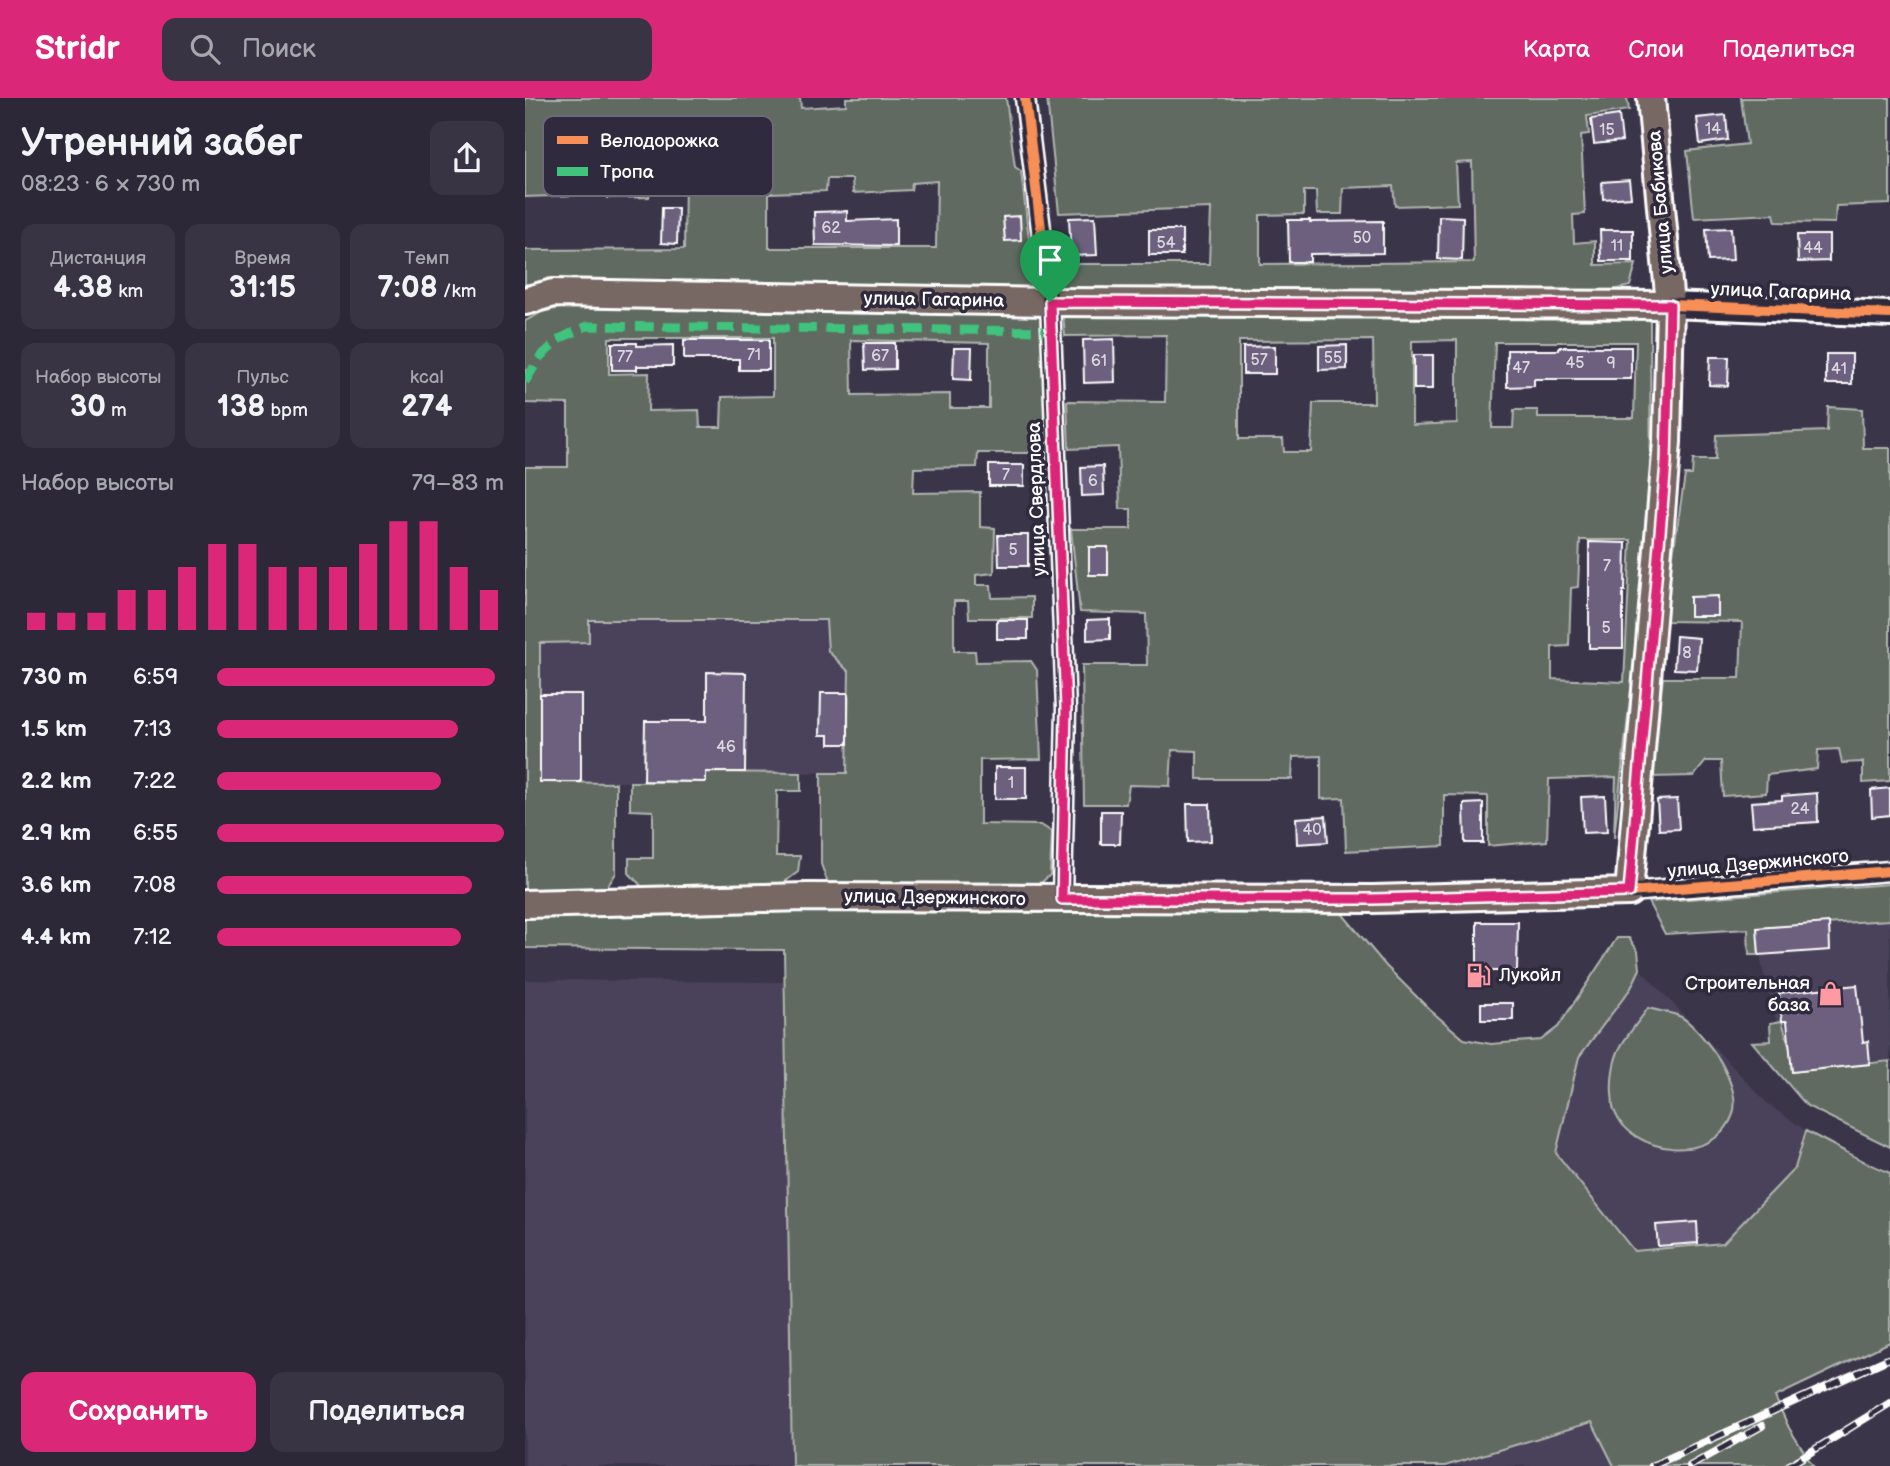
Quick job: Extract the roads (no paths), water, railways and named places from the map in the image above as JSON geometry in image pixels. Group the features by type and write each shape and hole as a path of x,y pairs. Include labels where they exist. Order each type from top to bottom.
{"main road":[{"name":"улица Бабикова","path":"1629,892 1666,463 1670,305 1651,98"},
{"name":"улица Гагарина","path":"525,301 553,293 1050,302 1670,305"},
{"name":"улица Дзержинского","path":"525,904 807,897 1373,899 1629,892"}],"street":[{"name":"улица Свердлова","path":"1025,98 1050,302 1066,709 1062,899"},
{"path":"525,293 553,293"},
{"name":"улица Гагарина","path":"1670,305 1890,314"},
{"name":"улица Дзержинского","path":"1629,892 1890,871"}],"railway":[{"path":"1652,1466 1890,1358"},
{"path":"1788,1466 1890,1403"},
{"path":"1690,1466 1762,1426"}],"place":[{"name":"Лукойл","path":"1479,975"},
{"name":"Строительная база","path":"1830,994"}]}
